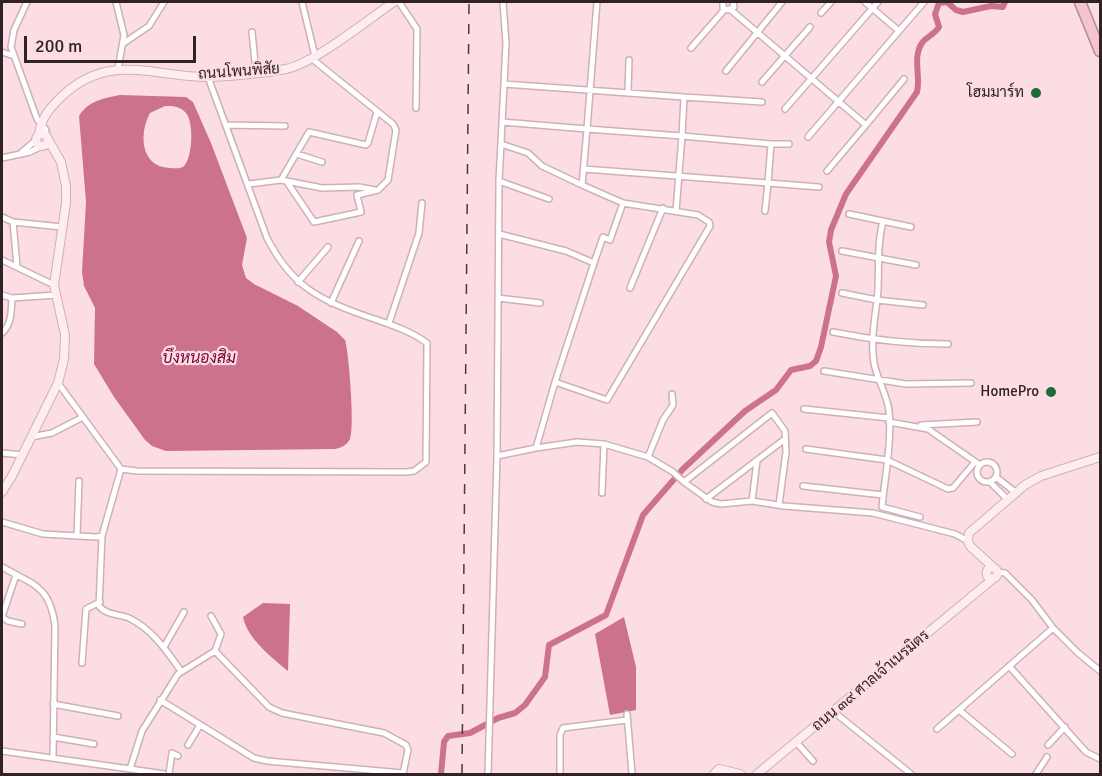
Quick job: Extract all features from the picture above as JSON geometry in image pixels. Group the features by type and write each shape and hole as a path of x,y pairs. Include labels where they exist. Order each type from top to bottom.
{"highway":[{"path":"1080,2 1101,51"}],"street":[{"path":"2,492 58,383 65,350 65,335 54,285 66,203 65,173 58,156 43,137 14,56 12,38 27,2"},
{"path":"116,2 124,30 124,43 118,69"},
{"path":"124,43 149,26 164,2"},
{"path":"284,181 314,222 361,212 357,195 378,190 388,180 396,129 393,124 313,57 302,2"},
{"name":"ถนนโพนพิสัย","path":"43,137 45,115 65,93 95,74 118,69 208,77 298,66 394,2"},
{"path":"399,2 417,29 416,108"},
{"path":"488,774 497,456 500,181 506,43 503,2"},
{"path":"582,185 597,2"},
{"path":"723,2 722,6 732,5"},
{"path":"726,71 782,2"},
{"path":"821,13 831,2"},
{"path":"865,2 899,31"},
{"path":"785,109 878,2"},
{"path":"808,137 924,2"},
{"path":"732,5 757,32 866,126"},
{"path":"691,48 732,5"},
{"path":"762,82 810,27"},
{"path":"252,32 256,72"},
{"path":"2,52 14,56"},
{"path":"628,92 630,60"},
{"path":"58,383 121,469 137,471 414,471 426,462 427,343 389,323 332,303 298,282 279,261 267,238 208,77"},
{"path":"827,171 904,79"},
{"path":"504,84 591,88 762,102"},
{"path":"676,211 684,97"},
{"path":"284,181 309,132 366,145 377,112"},
{"path":"502,122 789,144"},
{"path":"226,125 285,126"},
{"path":"2,158 18,156 43,137"},
{"path":"501,144 528,153 542,166 623,203 698,215 709,222 710,226 607,400 555,382"},
{"path":"765,211 771,144"},
{"path":"297,154 322,162"},
{"path":"584,169 819,187"},
{"path":"249,184 284,181 322,188 359,187 378,190"},
{"path":"500,181 549,199"},
{"path":"389,323 419,233 423,203"},
{"path":"536,448 555,382 603,237 610,240 623,203"},
{"path":"630,288 663,208"},
{"path":"849,214 911,227"},
{"path":"2,217 13,222 62,227"},
{"path":"883,221 878,258 873,340 873,360 877,379 889,410 882,507 920,517"},
{"path":"13,222 17,266"},
{"path":"499,234 566,251 594,263"},
{"path":"332,303 359,241"},
{"path":"298,282 328,247"},
{"path":"842,251 916,265"},
{"path":"2,260 54,285"},
{"path":"842,293 923,305"},
{"path":"2,295 12,298 57,295"},
{"path":"2,333 8,327 10,320 12,298"},
{"path":"498,298 540,303"},
{"path":"833,332 873,340 914,344 948,344"},
{"path":"824,371 906,384 971,383"},
{"path":"648,457 663,420 674,405 672,394"},
{"path":"804,409 889,420 928,429 978,464"},
{"path":"683,481 772,413 785,431 786,452 779,505"},
{"path":"31,437 52,433 83,417"},
{"path":"913,426 977,422"},
{"path":"706,499 785,439"},
{"path":"497,456 577,442 604,444 648,457 676,473 706,499 721,504 752,501 873,513 945,531 968,541"},
{"path":"602,493 604,444"},
{"path":"806,449 887,460 948,489 953,488 978,464 988,462 997,469 996,477 990,482"},
{"path":"2,453 23,455"},
{"path":"1101,457 1041,476 1015,492 969,533 968,541 992,573 1005,573 1032,600 1053,628 1077,652 1101,671"},
{"path":"752,501 757,460"},
{"path":"978,464 979,477 983,481 990,482 1007,499"},
{"path":"121,469 102,536 99,606 104,612 129,618 146,629 164,647 181,671"},
{"path":"996,477 1015,492"},
{"path":"77,536 80,481"},
{"path":"803,486 883,495"},
{"path":"2,522 43,534 102,536"},
{"path":"2,567 38,587 48,597 53,610 55,626 53,758"},
{"name":"ถนน ๓๙ ศาลเจ้าเนรมิตร","path":"757,774 984,587 992,573"},
{"path":"16,575 2,617 22,624"},
{"path":"82,663 86,609 100,602"},
{"path":"164,647 184,612"},
{"path":"126,770 142,731 160,700 181,671 215,651 221,634 211,616"},
{"path":"937,729 1053,628"},
{"path":"160,700 254,758 403,774 408,750 406,745 384,733 275,710 215,651"},
{"path":"1009,666 1086,752 1101,759"},
{"path":"53,704 118,716"},
{"path":"958,710 1012,754"},
{"path":"834,712 911,774"},
{"path":"560,774 560,732 563,728 627,717 632,774"},
{"path":"188,745 200,725"},
{"path":"1048,745 1065,727"},
{"path":"53,737 94,744"},
{"path":"797,742 813,761"},
{"path":"2,751 164,774"},
{"path":"169,774 172,753 178,756"},
{"path":"1036,774 1047,757"},
{"path":"714,774 719,769 740,774"}],"water":[{"name":"บึงหนองสิม","path":"120,95 186,97 193,102 247,238 242,265 246,278 298,306 345,340 350,374 352,421 350,439 344,446 335,449 166,451 152,446 145,440 114,397 94,364 95,308 84,286 82,272 86,202 79,116 92,104","holes":["165,106 181,109 189,118 191,140 189,156 180,168 159,166 147,155 144,147 144,130 150,113"]},
{"path":"263,603 290,604 288,671 261,647 245,625 243,617"},
{"path":"624,617 636,667 636,710 610,715 595,634"}],"waterway":[{"path":"441,774 444,742 448,736 470,733 498,718 515,713 525,705 545,677 549,645 606,615 643,515 683,469 745,411 776,390 791,370 810,366 816,361 836,276 829,242 831,230 846,194 917,92 919,49 922,43 939,27 935,14 939,3 947,2 956,10 963,12 991,6 1003,7 1005,2"}],"railway":[{"path":"462,774 469,2"}],"place":[{"name":"โฮมมาร์ท","path":"1036,93"},
{"name":"HomePro","path":"1051,392"}]}
